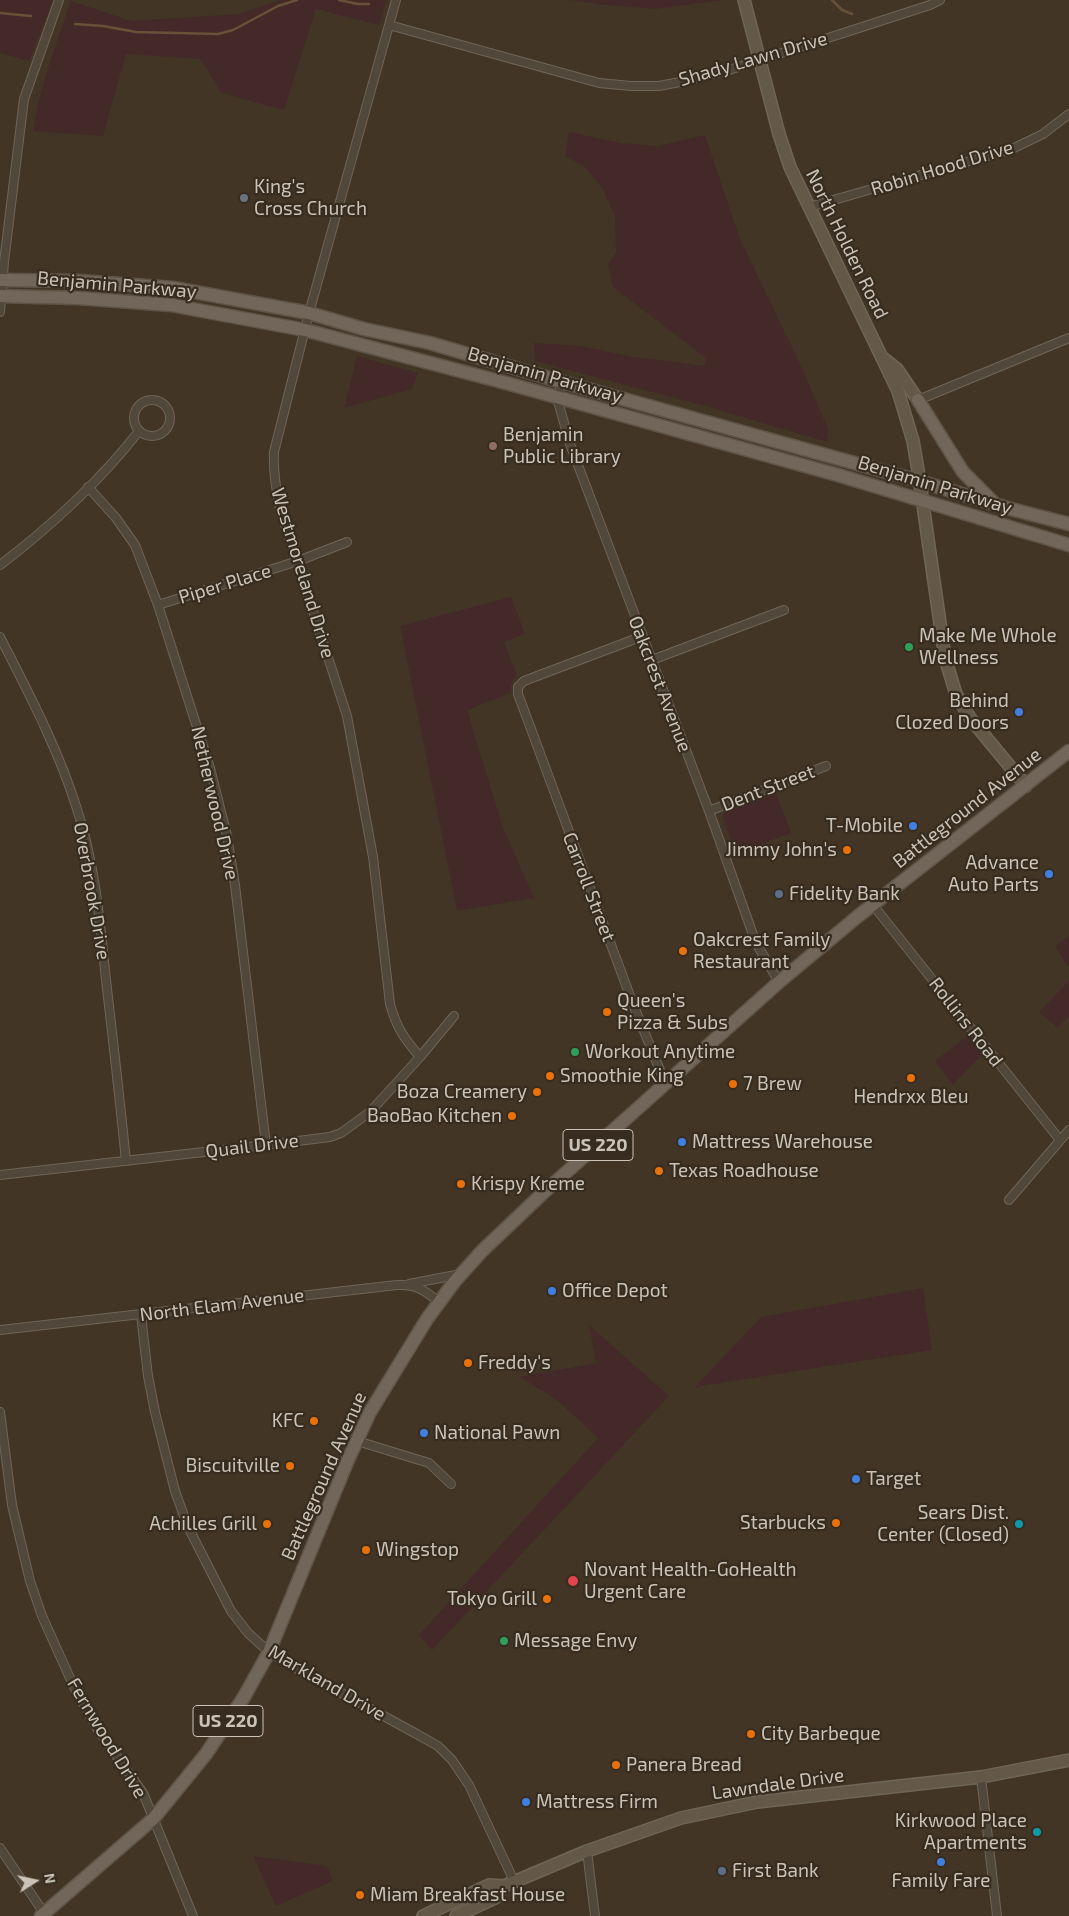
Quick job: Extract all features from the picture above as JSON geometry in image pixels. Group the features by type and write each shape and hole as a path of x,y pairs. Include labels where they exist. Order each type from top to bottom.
{"main road":[{"name":"North Holden Road","path":"744,0 785,153 898,391 906,414 913,441 945,658 956,694 970,718 1026,786"},
{"name":"Benjamin Parkway","path":"1,280 79,282 173,288 309,313 364,329 430,343 562,382 919,481 996,505 1069,524"},
{"name":"Benjamin Parkway","path":"1,296 78,298 170,306 305,330 838,475 1069,544"},
{"path":"882,357 897,369 963,472 996,505"},
{"name":"Battleground Avenue","path":"43,1915 153,1819 206,1754 244,1697 269,1652 370,1412 439,1302 461,1274 535,1200 666,1085 779,982 873,905 1069,752"},
{"name":"Lawndale Drive","path":"423,1916 489,1885 509,1883 587,1851 681,1818 757,1802 982,1777 1069,1760"},
{"name":"Lawndale Drive","path":"456,1916 495,1898 509,1883"}],"street":[{"path":"0,312 1,280 24,99 59,0"},
{"name":"Westmoreland Drive","path":"396,0 309,313 274,452 274,469 275,486 280,509 348,724 374,858 390,1004 401,1035 420,1057"},
{"name":"Shady Lawn Drive","path":"389,25 600,83 659,86 685,81 761,60 930,5 940,0"},
{"name":"Robin Hood Drive","path":"809,207 1012,149 1043,134 1069,114"},
{"path":"918,400 1069,338"},
{"path":"557,398 562,382"},
{"name":"Oakcrest Avenue","path":"557,398 570,444 709,811 756,942 779,982"},
{"path":"151,399 163,403 168,409 170,417 170,425 165,431 152,436 139,431 135,423 135,415 140,404 151,399"},
{"path":"0,565 30,542 88,487 139,431"},
{"name":"Netherwood Drive","path":"88,487 116,518 135,545 158,605 210,768 227,836 235,885 266,1145"},
{"name":"Piper Place","path":"158,605 298,561 347,542"},
{"path":"652,660 784,610"},
{"name":"Carroll Street","path":"642,636 524,682 518,687 518,694 633,1004 666,1085"},
{"name":"Overbrook Drive","path":"0,637 50,734 77,807 88,848 104,957 126,1161"},
{"name":"Dent Street","path":"709,811 826,766"},
{"name":"Rollins Road","path":"873,905 1060,1140"},
{"name":"Quail Drive","path":"0,1175 330,1137 341,1133 370,1112 454,1016"},
{"path":"1009,1200 1069,1130"},
{"name":"North Elam Avenue","path":"0,1330 141,1316 276,1297 408,1284 461,1274"},
{"path":"408,1284 418,1287 439,1302"},
{"name":"Markland Drive","path":"141,1316 148,1376 156,1420 171,1478 186,1522 231,1611 248,1633 269,1652 438,1746 452,1760 469,1785 509,1883"},
{"name":"Fernwood Drive","path":"0,1412 12,1505 28,1573 42,1616 74,1687 98,1730 143,1794 193,1916"},
{"path":"357,1441 429,1462 451,1484"},
{"path":"982,1777 997,1916"},
{"path":"0,1848 43,1915"},
{"path":"587,1851 595,1916"}],"shaded area":[{"path":"0,0 53,0 29,61 0,53"},
{"path":"280,0 386,0 379,25 316,9 284,110 221,93 201,59 126,54 103,136 33,131 44,81 71,1 132,21 239,14"},
{"path":"570,0 725,0 655,9"},
{"path":"569,132 621,143 658,146 705,135 740,239 804,372 828,429 827,442 705,406 535,361 534,343 582,346 628,356 704,366 706,358 613,287 608,264 616,253 615,216 602,188 585,167 565,156"},
{"path":"357,356 418,373 412,389 344,408"},
{"path":"511,597 525,634 504,642 517,676 511,683 511,693 467,710 502,825 534,898 457,911 400,626"},
{"path":"776,793 791,833 736,853 722,816 723,814"},
{"path":"1069,936 1069,966 1068,967 1055,946"},
{"path":"1069,981 1069,1016 1058,1028 1039,1012"},
{"path":"970,1034 984,1052 953,1085 935,1061"},
{"path":"923,1288 932,1350 695,1387 761,1317"},
{"path":"589,1325 669,1396 432,1650 419,1635 598,1438 558,1401 520,1377 596,1363"},
{"path":"253,1856 327,1866 333,1881 276,1906"}],"waterway":[{"path":"75,24 103,26 136,32 218,34 233,30 278,6 297,0"},
{"path":"339,0 369,4"},
{"path":"832,0 842,10 852,14"},
{"path":"0,13 31,16"}],"place":[{"name":"King's Cross Church","path":"244,198"},
{"name":"Benjamin Public Library","path":"493,446"},
{"name":"Make Me Whole Wellness","path":"909,647"},
{"name":"Behind Clozed Doors","path":"1019,712"},
{"name":"T-Mobile","path":"913,826"},
{"name":"Jimmy John's","path":"847,850"},
{"name":"Advance Auto Parts","path":"1049,874"},
{"name":"Fidelity Bank","path":"779,894"},
{"name":"Oakcrest Family Restaurant","path":"683,951"},
{"name":"Queen's Pizza & Subs","path":"607,1012"},
{"name":"Workout Anytime","path":"575,1052"},
{"name":"Smoothie King","path":"550,1076"},
{"name":"Hendrxx Bleu","path":"911,1078"},
{"name":"7 Brew","path":"733,1084"},
{"name":"Boza Creamery","path":"537,1092"},
{"name":"BaoBao Kitchen","path":"512,1116"},
{"name":"Mattress Warehouse","path":"682,1142"},
{"name":"Texas Roadhouse","path":"659,1171"},
{"name":"Krispy Kreme","path":"461,1184"},
{"name":"Office Depot","path":"552,1291"},
{"name":"Freddy's","path":"468,1363"},
{"name":"KFC","path":"314,1421"},
{"name":"National Pawn","path":"424,1433"},
{"name":"Biscuitville","path":"290,1466"},
{"name":"Target","path":"856,1479"},
{"name":"Starbucks","path":"836,1523"},
{"name":"Achilles Grill","path":"267,1524"},
{"name":"Sears Dist. Center (Closed)","path":"1019,1524"},
{"name":"Wingstop","path":"366,1550"},
{"name":"Novant Health-GoHealth Urgent Care","path":"573,1581"},
{"name":"Tokyo Grill","path":"547,1599"},
{"name":"Message Envy","path":"504,1641"},
{"name":"City Barbeque","path":"751,1734"},
{"name":"Panera Bread","path":"616,1765"},
{"name":"Mattress Firm","path":"526,1802"},
{"name":"Kirkwood Place Apartments","path":"1037,1832"},
{"name":"Family Fare","path":"941,1862"},
{"name":"First Bank","path":"722,1871"},
{"name":"Miam Breakfast House","path":"360,1895"}]}
